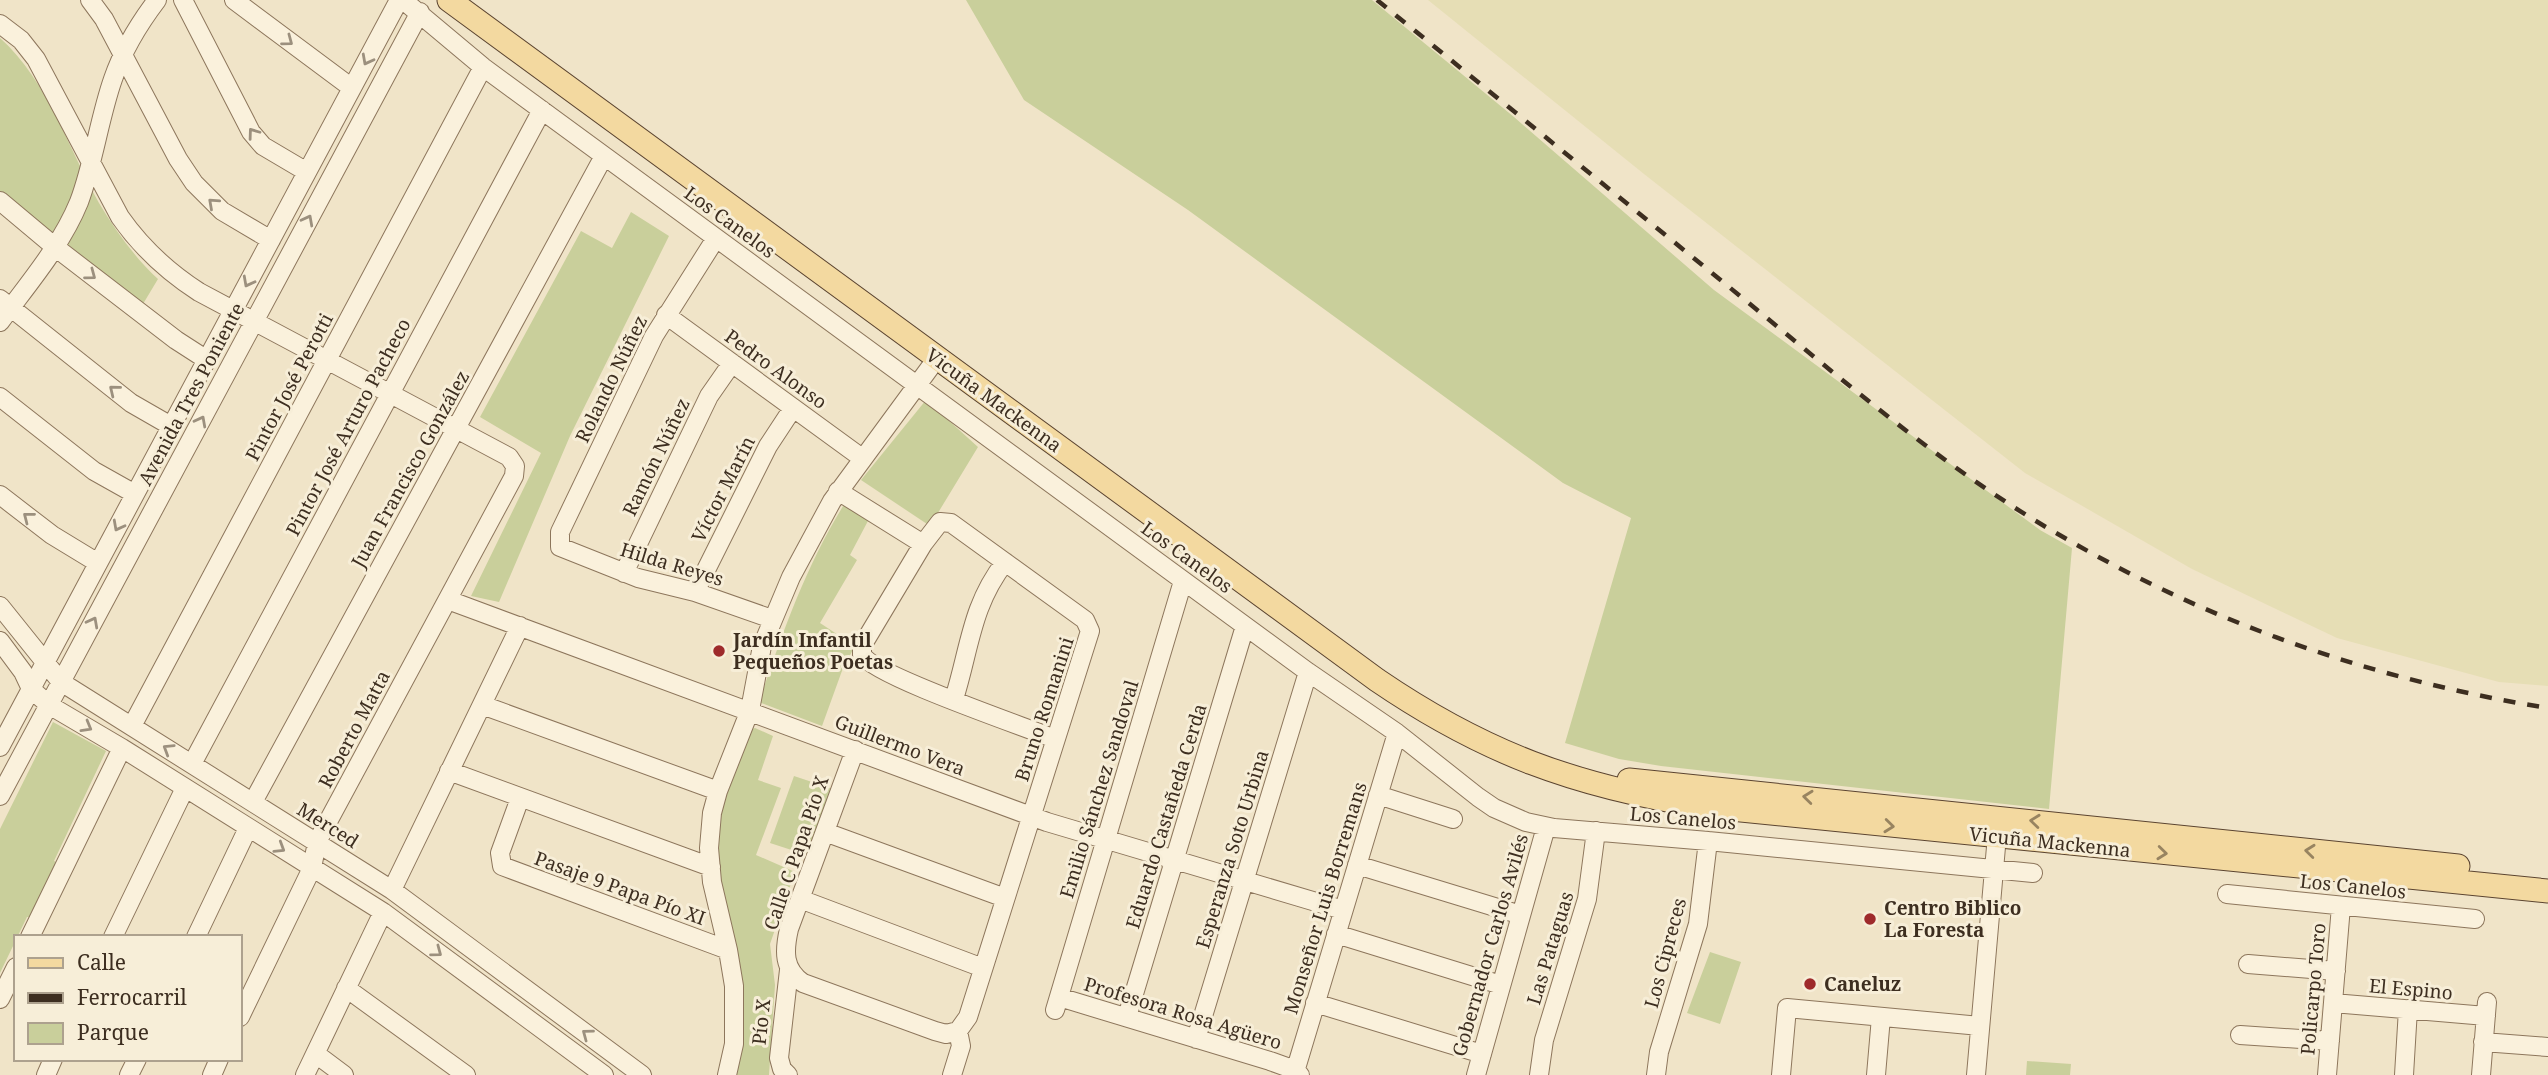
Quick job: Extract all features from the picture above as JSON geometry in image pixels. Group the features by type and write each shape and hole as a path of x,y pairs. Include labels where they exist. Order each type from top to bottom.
{"main road":[{"name":"Vicuña Mackenna","path":"449,0 1398,695 1471,737 1556,773 1627,792 1701,806 1998,827 2548,876"},
{"name":"Vicuña Mackenna","path":"1998,827 2548,891"}],"street":[{"path":"90,0 194,183 222,211 271,240"},
{"path":"157,0 138,25 112,81 91,165 79,200 55,247 3,310 131,402 171,426"},
{"path":"183,0 251,132 263,146 307,172"},
{"path":"234,0 352,88"},
{"path":"401,0 420,12"},
{"name":"Avenida Tres Poniente","path":"0,747 401,0"},
{"name":"Avenida Tres Poniente","path":"0,796 420,12"},
{"name":"Los Canelos","path":"420,12 483,67 1183,581 1397,733 1459,784 1494,808 1526,822 1546,827 2033,873"},
{"path":"0,24 21,40 36,59 127,228 159,262 186,283 233,311 456,429"},
{"name":"Pintor José Perotti","path":"132,726 483,67"},
{"name":"Pintor José Arturo Pacheco","path":"192,764 542,110"},
{"path":"68,119 88,122 102,120"},
{"name":"Juan Francisco González","path":"253,802 604,156"},
{"path":"79,200 111,200"},
{"path":"0,201 176,340 207,360"},
{"name":"Rolando Núñez","path":"560,547 560,532 666,315 716,237"},
{"name":"Pedro Alonso","path":"666,315 862,458"},
{"path":"727,1075 736,1023 734,986 711,867 710,838 718,791 750,710 762,646 772,619 819,524 838,491 937,358"},
{"name":"Ramón Núñez","path":"624,573 709,396 732,363"},
{"path":"0,397 94,471 135,494"},
{"name":"Víctor Marín","path":"695,592 768,446 793,408"},
{"name":"Roberto Matta","path":"242,1013 312,868 317,842 514,476 515,466 509,457 456,429"},
{"path":"838,491 923,544 862,646 862,655 867,662 1055,739"},
{"path":"0,495 52,535 98,563"},
{"name":"Bruno Romanini","path":"923,544 937,525 944,521 951,523 1090,626 968,1017 958,1031"},
{"name":"Hilda Reyes","path":"560,547 652,583 695,592 772,619"},
{"path":"954,699 978,606 1005,562"},
{"name":"Emilio Sánchez Sandoval","path":"1057,1003 1183,581"},
{"name":"Guillermo Vera","path":"448,600 1031,816 1343,910"},
{"name":"Merced","path":"0,606 61,682 392,890 642,1075"},
{"path":"392,890 520,626"},
{"name":"Eduardo Castañeda Cerda","path":"1127,1017 1245,626"},
{"path":"0,641 23,672 31,689 49,705 383,912 604,1075"},
{"name":"Esperanza Soto Urbina","path":"1196,1039 1308,672"},
{"path":"482,705 718,791"},
{"name":"Monseñor Luis Borremans","path":"1296,1074 1397,733"},
{"path":"31,935 122,748"},
{"name":"Calle C Papa Pío X","path":"789,970 785,957 786,941 855,750"},
{"path":"449,771 711,867"},
{"path":"114,935 185,788"},
{"path":"1378,795 1453,819"},
{"name":"Pasaje 9 Papa Pío XI","path":"520,798 500,853 500,862 506,869 728,950"},
{"name":"Gobernador Carlos Avilés","path":"1476,1075 1546,827"},
{"path":"1976,1075 1998,827"},
{"path":"197,935 248,828"},
{"name":"Las Pataguas","path":"1539,1075 1544,1040 1587,899 1596,831"},
{"path":"825,832 1005,898"},
{"name":"Los Cipreces","path":"1656,1075 1659,1052 1698,924 1708,841"},
{"path":"1357,865 1521,915"},
{"name":"Los Canelos","path":"2227,894 2475,919"},
{"path":"800,899 983,968"},
{"name":"Policarpo Toro","path":"2327,1075 2342,906"},
{"path":"305,1075 383,912"},
{"path":"1336,934 1501,985"},
{"path":"2248,964 2336,971"},
{"path":"789,970 803,983 934,1031 946,1034 958,1031 961,1046 952,1075"},
{"name":"Pío X","path":"789,970 779,1058 782,1069 789,1075"},
{"path":"0,999 14,971"},
{"path":"346,988 466,1075"},
{"name":"Profesora Rosa Agüero","path":"1057,1003 1127,1017 1296,1074"},
{"path":"1315,1003 1482,1054"},
{"name":"El Espino","path":"2333,1003 2408,1009 2486,1009 2483,1042"},
{"path":"1781,1075 1787,1008 1980,1026"},
{"path":"2404,1075 2408,1009"},
{"path":"1876,1075 1881,1017"},
{"path":"2240,1034 2330,1041"},
{"path":"2481,1075 2483,1042 2548,1047"},
{"path":"316,1054 344,1075"}],"shaded area":[{"path":"1428,0 2548,0 2548,686 2499,682 2337,638 2192,569 2025,473 1644,174"}],"green space":[{"path":"966,0 1372,0 1514,117 1714,290 2040,530 2072,548 2049,809 1661,766 1619,759 1565,743 1631,518 1563,483 1188,210 1024,100"},
{"path":"0,38 17,55 44,95 112,223 133,253 158,279 143,304 0,191"},
{"path":"631,212 669,236 570,436 499,602 471,596 541,453 480,417 581,231 612,248"},
{"path":"926,400 978,447 930,526 861,480"},
{"path":"845,503 869,519 850,555 857,560 820,623 855,646 843,668 822,726 759,702 807,575"},
{"path":"53,722 106,751 30,917 27,917 18,935 14,935 14,944 0,973 0,829"},
{"path":"755,728 773,736 758,780 781,788 756,855 795,872 770,944 775,985 769,1075 733,1075 716,878 716,824 746,731"},
{"path":"794,776 836,790 813,857 770,843"},
{"path":"1710,952 1741,962 1720,1024 1687,1013"},
{"path":"2027,1061 2071,1064 2070,1075 2026,1075"}],"railway":[{"path":"1377,0 1870,402 1947,461 2028,516 2126,571 2183,599 2301,646 2423,682 2548,708"}],"place":[{"name":"Jardín Infantil Pequeños Poetas","path":"719,651"},
{"name":"Centro Biblico La Foresta","path":"1870,919"},
{"name":"Caneluz","path":"1810,984"}]}
